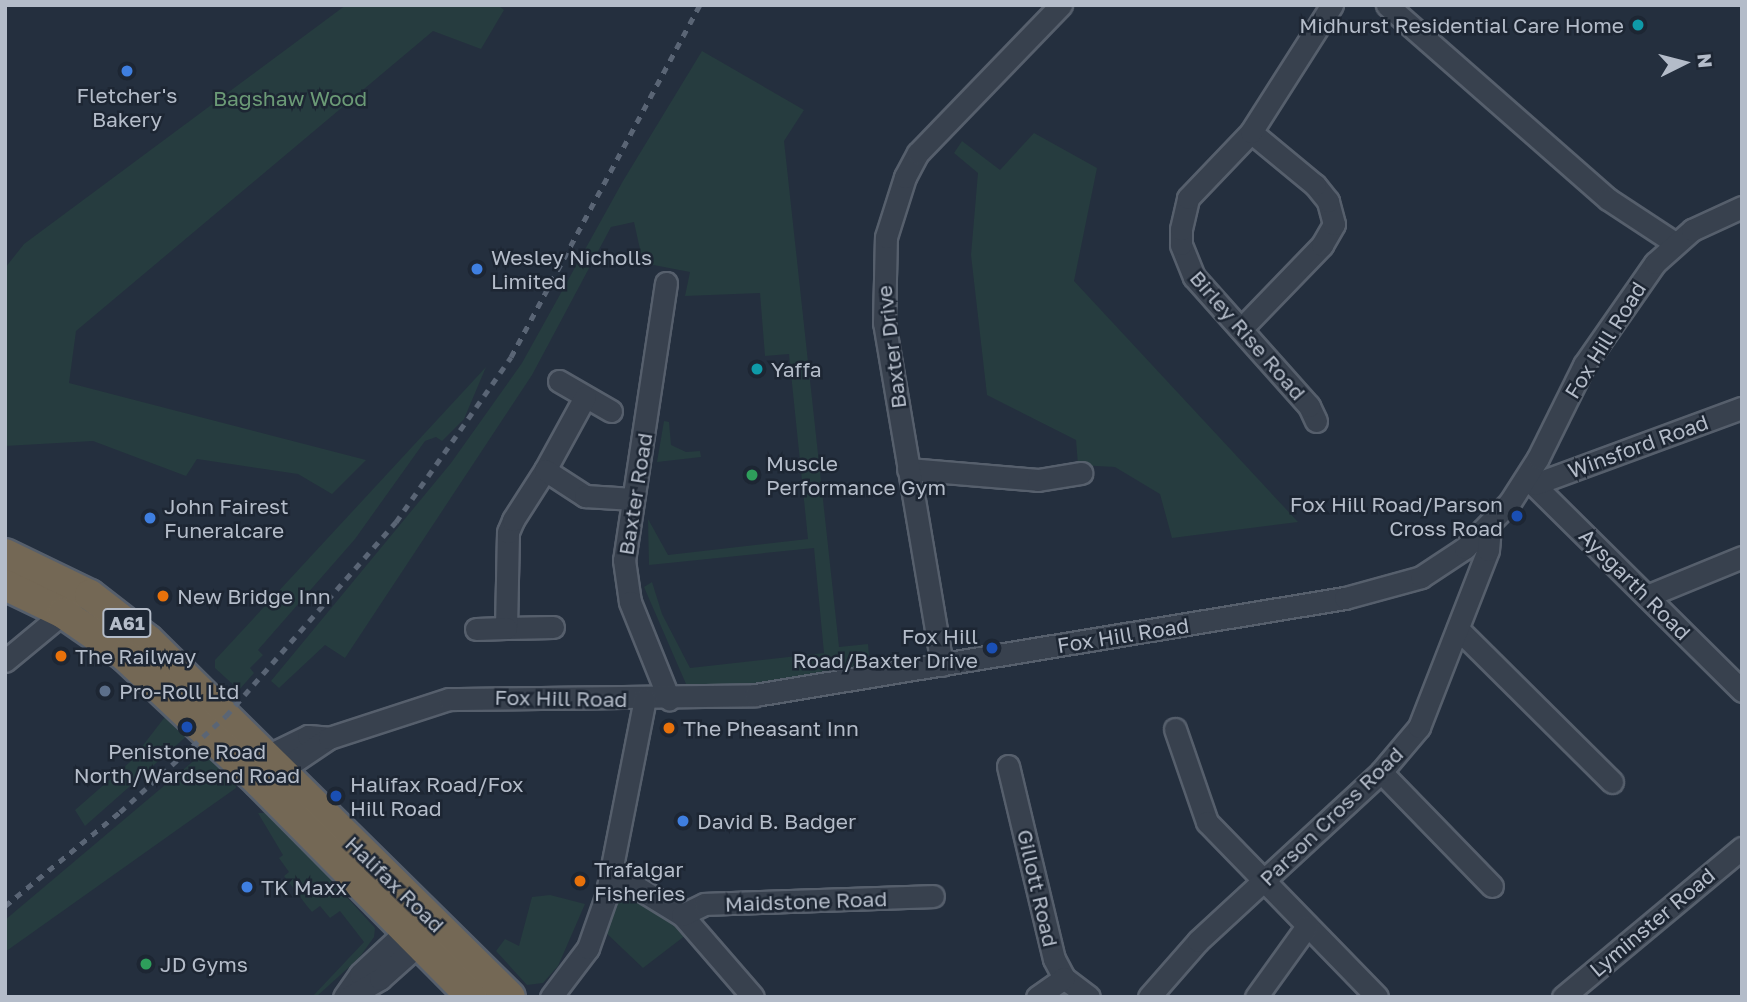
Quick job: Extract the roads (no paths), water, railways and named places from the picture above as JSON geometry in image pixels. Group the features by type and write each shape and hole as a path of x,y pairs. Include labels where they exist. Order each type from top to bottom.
{"highway":[{"name":"A61","path":"5,554 64,580 148,640 270,769"},
{"path":"63,613 69,601 64,580"},
{"name":"A61","path":"5,585 63,613 125,656 270,769"},
{"name":"Halifax Road","path":"270,769 418,932 472,997"},
{"name":"Halifax Road","path":"418,932 510,997"}],"street":[{"name":"Baxter Drive","path":"942,665 884,323 882,279 894,207 918,153 1060,5"},
{"name":"Birley Rise Road","path":"1315,421 1309,406 1194,277 1181,244 1181,229 1188,198 1251,132 1332,5"},
{"path":"1387,5 1608,199 1675,243"},
{"path":"1241,329 1322,246 1334,224 1328,201 1315,185 1251,132"},
{"name":"Fox Hill Road","path":"270,769 328,738 449,699 669,699 755,695 1389,588 1443,566 1490,526 1531,481 1604,334 1675,243 1711,219 1742,206"},
{"name":"Baxter Road","path":"666,284 633,499 625,579 630,602 669,699"},
{"path":"559,381 611,411"},
{"path":"506,628 508,532 585,397"},
{"name":"Winsford Road","path":"1531,481 1742,408"},
{"path":"908,469 1038,480 1081,473"},
{"path":"545,470 585,496 633,499"},
{"name":"Aysgarth Road","path":"1531,481 1742,691"},
{"name":"Parson Cross Road","path":"1149,997 1198,941 1381,772 1423,719 1488,550 1490,526"},
{"path":"1647,596 1742,557"},
{"path":"5,661 44,633 63,613"},
{"path":"476,629 553,627"},
{"path":"1458,629 1612,782"},
{"path":"551,997 588,948 612,872 645,699"},
{"path":"1175,729 1207,822 1377,997"},
{"name":"Gillott Road","path":"1008,766 1054,959 1064,978"},
{"path":"1381,772 1492,886"},
{"name":"Lyminster Road","path":"1563,997 1742,848"},
{"path":"612,872 682,915 753,997"},
{"name":"Maidstone Road","path":"682,915 705,904 933,896"},
{"path":"1256,997 1307,926"},
{"path":"347,997 380,979 418,932"},
{"path":"1037,997 1064,978 1089,997"}],"railway":[{"path":"5,906 120,812 226,716 396,522 511,357 700,5"}],"place":[{"name":"Midhurst Residential Care Home","path":"1638,25"},
{"name":"Fletcher's Bakery","path":"127,71"},
{"name":"Wesley Nicholls Limited","path":"477,269"},
{"name":"Yaffa","path":"757,369"},
{"name":"Muscle Performance Gym","path":"752,475"},
{"name":"Fox Hill Road/Parson Cross Road","path":"1517,516"},
{"name":"John Fairest Funeralcare","path":"150,518"},
{"name":"New Bridge Inn","path":"163,596"},
{"name":"Fox Hill Road/Baxter Drive","path":"992,648"},
{"name":"The Railway","path":"61,656"},
{"name":"Pro-Roll Ltd","path":"105,691"},
{"name":"Penistone Road North/Wardsend Road","path":"187,727"},
{"name":"The Pheasant Inn","path":"669,728"},
{"name":"Halifax Road/Fox Hill Road","path":"336,796"},
{"name":"David B. Badger","path":"683,821"},
{"name":"Trafalgar Fisheries","path":"580,881"},
{"name":"TK Maxx","path":"247,887"},
{"name":"JD Gyms","path":"146,964"}],"park label":[{"name":"Bagshaw Wood","path":"290,98"}]}
